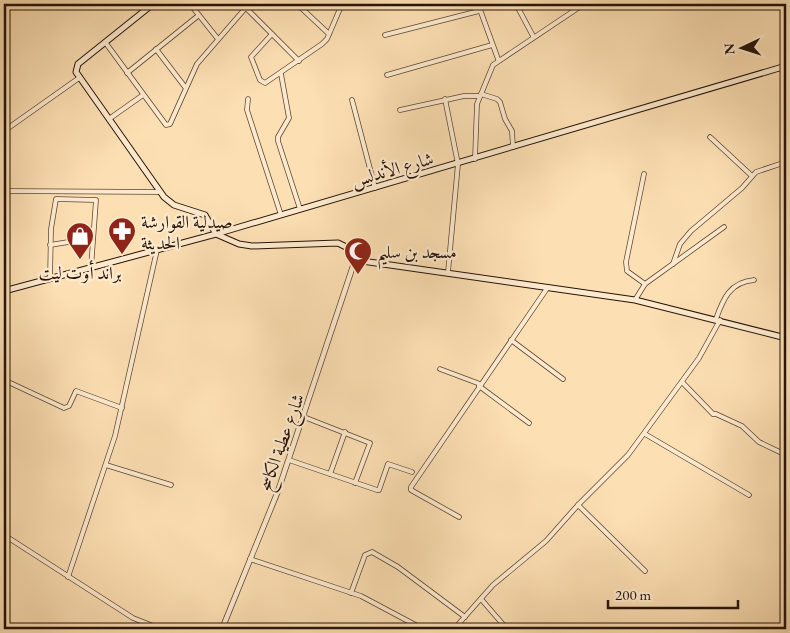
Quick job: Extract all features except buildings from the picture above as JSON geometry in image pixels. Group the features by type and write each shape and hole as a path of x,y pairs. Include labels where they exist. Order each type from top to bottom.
{"main road":[{"path":"152,4 78,64 76,69 79,78 160,192 174,206 205,215 216,234 239,244 252,246 338,243 346,247 355,260 635,300 718,319 786,338"},
{"name":"شارع الأندلس","path":"4,291 300,210 786,66"}],"street":[{"path":"190,4 218,39"},
{"path":"297,4 329,34"},
{"path":"272,34 251,55 250,59 262,82 281,74 322,44 329,34 342,4"},
{"path":"478,4 498,59"},
{"path":"516,4 533,36"},
{"path":"475,159 476,114 481,95 493,65 498,59 584,4"},
{"path":"105,42 166,125 170,124 185,87 197,64 246,5 299,61"},
{"path":"385,35 479,11"},
{"path":"127,72 199,15"},
{"path":"387,75 492,45"},
{"path":"156,49 185,87"},
{"path":"281,74 289,118 278,137 278,141 300,210"},
{"path":"4,131 79,78"},
{"path":"109,119 143,95"},
{"path":"400,110 470,95 481,95 497,99 512,131 513,147"},
{"path":"248,99 247,110 281,215"},
{"path":"446,99 458,164 448,272"},
{"path":"352,100 375,188"},
{"path":"710,137 752,176"},
{"path":"673,264 680,244 691,231 742,188 761,169 786,162"},
{"path":"644,174 626,262 627,271 645,284"},
{"path":"4,191 160,192"},
{"path":"50,279 51,229 56,199 96,199 91,268"},
{"path":"635,300 645,284 724,227"},
{"path":"50,245 93,238"},
{"path":"68,577 106,465 122,408 157,250"},
{"name":"شارع عطية الكاسح","path":"222,629 289,460 355,260"},
{"path":"454,629 494,586 546,542 628,455 698,358 718,319 727,293 742,283 754,280"},
{"path":"459,517 411,490 411,487 479,385 548,287"},
{"path":"511,340 563,379"},
{"path":"440,369 479,385 529,423"},
{"path":"4,380 64,408 69,406 76,391 122,408"},
{"path":"682,382 713,414 739,425 759,442 786,455"},
{"path":"304,417 368,442 370,445 355,483"},
{"path":"330,474 345,432"},
{"path":"644,434 749,495"},
{"path":"289,460 379,490 388,464 412,472"},
{"path":"106,465 171,485"},
{"path":"578,506 645,571"},
{"path":"4,535 133,618 160,629"},
{"path":"351,593 365,555 372,552 398,567 465,617"},
{"path":"250,559 351,593 423,629"},
{"path":"481,599 507,629"}],"place":[{"name":"صيدلية القوارشة الحديثة","path":"122,255"},
{"name":"براند أوت ليت","path":"80,260"},
{"name":"مسجد بن سليم","path":"358,275"}]}
